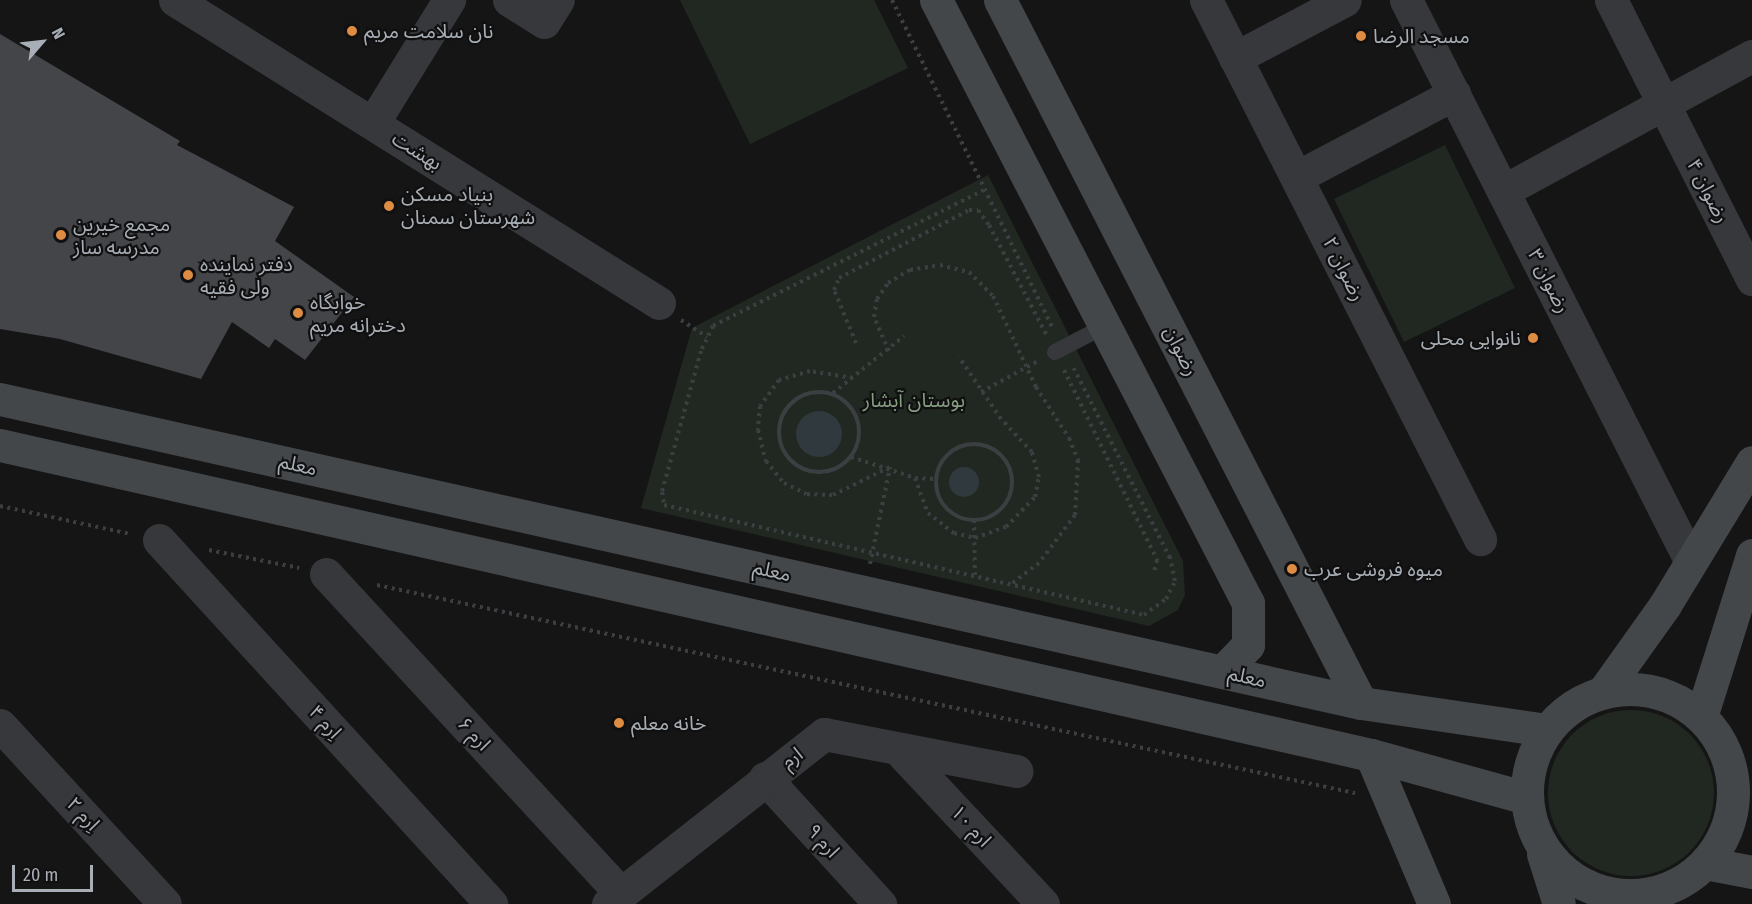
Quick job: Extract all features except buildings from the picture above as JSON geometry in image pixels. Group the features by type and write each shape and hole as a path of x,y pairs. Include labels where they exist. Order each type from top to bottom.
{"main road":[{"path":"936,0 1248,603 1248,645 1222,672"},
{"name":"رضوان","path":"1000,0 1361,703"},
{"name":"معلم","path":"0,399 1361,703 1547,730"},
{"path":"0,445 1371,755 1527,798"},
{"path":"1603,692 1691,562 1752,462"},
{"path":"1701,717 1752,555"},
{"path":"1559,904 1535,833 1527,798 1535,751 1547,730 1571,706 1603,692 1649,692 1672,697 1701,717 1722,744 1752,773"},
{"path":"1535,833 1552,859 1575,879 1604,892 1655,897 1705,863 1723,837 1732,806 1732,775 1722,744"},
{"path":"1371,755 1393,801 1434,904"},
{"path":"1705,863 1752,872"}],"street":[{"name":"بهشت","path":"175,0 659,303"},
{"path":"373,123 449,0"},
{"path":"509,0 544,22 558,0"},
{"name":"رضوان ۲","path":"1206,0 1480,539"},
{"path":"1235,58 1345,0"},
{"name":"رضوان ۳","path":"1406,0 1691,562"},
{"name":"رضوان ۴","path":"1611,0 1752,279"},
{"path":"1503,191 1752,56"},
{"path":"1297,177 1454,94"},
{"name":"اِرم ۴","path":"159,540 491,904"},
{"name":"ارم ۶","path":"326,574 614,899"},
{"name":"اِرم ۲","path":"0,725 165,904"},
{"name":"ارم","path":"614,899 765,778 824,734 1016,771"},
{"name":"ارم ۱۰","path":"898,749 1043,904"},
{"name":"ارم ۹","path":"765,778 880,904"}],"lane":[{"path":"1059,349 1105,326"}],"path":[{"path":"892,0 984,190 1157,560 1154,572"},
{"path":"856,343 834,290 839,278 969,210 978,210 989,225 1059,349 1170,558 1175,580 1166,599 1144,615 664,505 662,492 700,351 713,326 984,190"},
{"path":"889,351 874,316 877,299 888,284 910,270 940,265 969,272 993,296 1027,366 1078,460 1079,490 1075,515 1063,537 1039,564 1010,584"},
{"path":"833,393 889,351 904,336"},
{"path":"981,392 1059,349"},
{"path":"915,478 928,513 954,533 975,538 992,535 1023,514 1035,496 1039,477 1032,452 981,392 959,357"},
{"path":"853,378 810,371 779,380 760,406 758,430 766,461 784,483 807,494 833,495 890,467"},
{"path":"813,392 833,393 845,400 859,421 860,434 851,457 830,470 804,469 784,451 780,438 780,424 794,400 813,392"},
{"path":"980,443 1002,455 1011,472 1012,491 998,512 974,520 962,518 942,503 935,479 938,466 955,447 980,443"},
{"path":"851,457 890,467 915,478 935,479"},
{"path":"866,592 890,467"},
{"path":"0,506 159,540"},
{"path":"974,520 975,576"},
{"path":"204,549 326,574"},
{"path":"372,584 1393,801"}],"green space":[{"path":"680,0 874,0 908,68 750,144"},
{"path":"1445,145 1515,288 1404,342 1334,199"},
{"name":"بوستان آبشار","path":"988,175 1183,561 1185,595 1178,610 1149,626 641,508 692,328"},
{"path":"1631,710 1647,711 1663,716 1690,734 1708,761 1713,777 1713,809 1708,825 1690,852 1663,870 1647,875 1631,876 1615,875 1599,870 1572,852 1554,825 1549,809 1548,793 1549,777 1554,761 1572,734 1599,716 1615,711"}],"shaded area":[{"path":"819,411 835,418 842,434 835,450 819,457 803,450 796,434 803,418"},
{"path":"964,467 975,471 979,482 975,493 964,497 953,493 949,482 953,471"}],"place":[{"name":"نان سلامت مریم","path":"352,31"},
{"name":"مسجد الرضا","path":"1361,36"},
{"name":"بنیاد مسکن شهرستان سمنان","path":"389,206"},
{"name":"مجمع خیرین مدرسه ساز","path":"61,235"},
{"name":"دفتر نماینده ولی فقیه","path":"188,275"},
{"name":"خوابگاه دخترانه مریم","path":"298,313"},
{"name":"نانوایی محلی","path":"1533,338"},
{"name":"میوه فروشی عرب","path":"1292,569"},
{"name":"خانه معلم","path":"619,723"}]}
